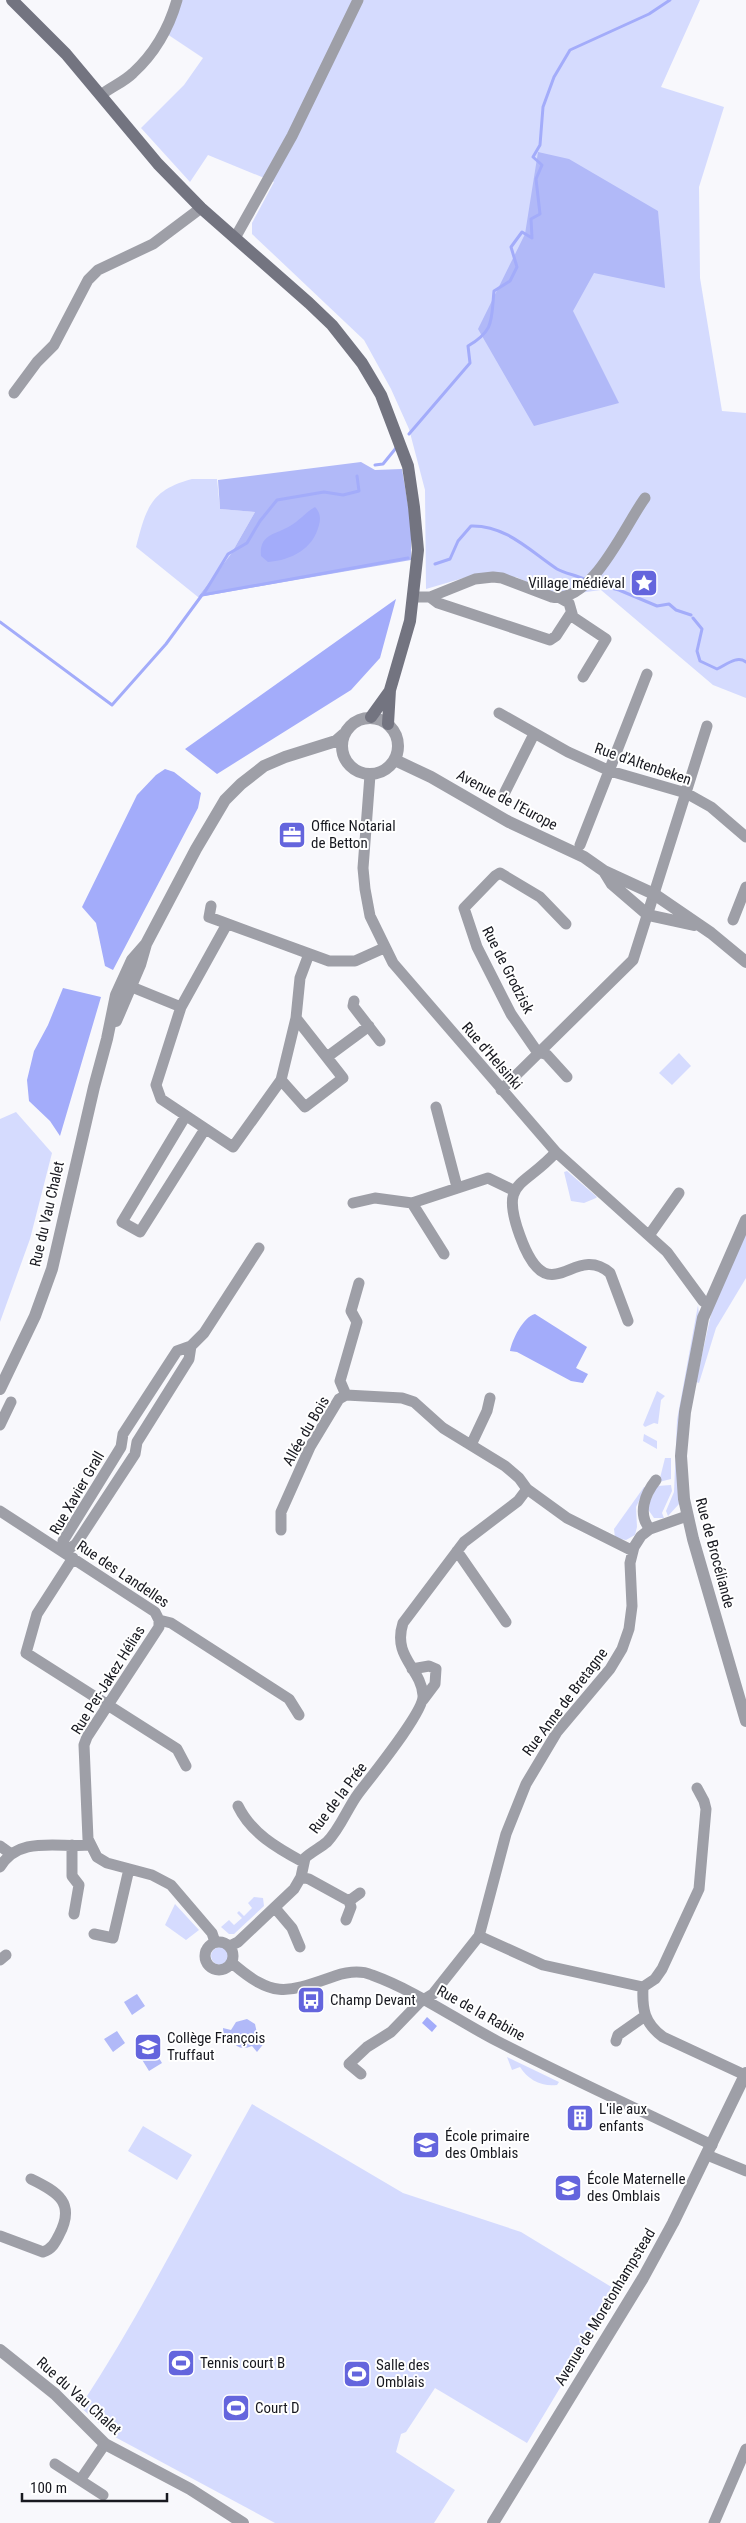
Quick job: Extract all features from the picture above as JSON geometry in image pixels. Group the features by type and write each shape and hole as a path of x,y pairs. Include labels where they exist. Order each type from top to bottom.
{"main road":[{"path":"12,0 50,36 158,164 201,208 332,325 362,364 381,395 408,466 418,550 410,621 390,690 388,724"},
{"path":"371,717 390,690"}],"street":[{"path":"101,95 132,75 149,57 172,18 177,0"},
{"path":"235,238 292,136 358,0"},
{"path":"14,393 37,362 54,345 88,280 98,270 153,244 201,208"},
{"path":"560,598 571,595 608,560 632,516 645,498"},
{"path":"414,597 430,597 475,579 493,577 502,578 560,598 569,603 571,613 576,621 606,639 583,677"},
{"path":"430,597 438,603 553,640 571,613"},
{"path":"580,845 647,674"},
{"name":"Rue d'Altenbeken","path":"499,713 568,752 610,770 686,793 711,807 746,837"},
{"path":"371,717 388,724 395,732 398,741 398,751 395,760 388,768 370,775 359,772 349,766 343,756 342,745 344,734 355,722 371,717"},
{"path":"501,1090 633,960 707,726"},
{"name":"Rue du Vau Chalet","path":"0,1389 35,1316 52,1269 116,995 125,985 132,960 146,944 196,849 225,800 240,784 264,766 311,748 336,741 344,734"},
{"path":"505,792 534,734"},
{"path":"311,748 331,750 343,756"},
{"name":"Avenue de l'Europe","path":"395,760 431,777 502,818 584,857 604,871 654,894 699,926 711,932 746,962"},
{"name":"Rue d'Helsinki","path":"370,775 363,868 364,889 370,916 384,948 410,984 556,1152 650,1234 673,1258 703,1301 708,1304"},
{"name":"Avenue de l'Europe","path":"604,871 612,884 648,915 699,926"},
{"name":"Rue de Grodzisk","path":"566,924 540,897 500,873 464,908 477,947 511,1014 536,1050 541,1052 567,1076"},
{"path":"733,920 746,887"},
{"path":"211,906 209,917 329,961 350,962 362,959 384,948"},
{"path":"227,924 181,1007 156,1085 161,1099 233,1147 281,1080 296,1018 300,978 309,954"},
{"path":"125,985 181,1007"},
{"path":"354,1001 353,1006 380,1041"},
{"path":"281,1080 304,1107 344,1078 296,1018"},
{"path":"327,1057 369,1026"},
{"path":"436,1107 457,1187"},
{"path":"186,1117 122,1222 140,1232 205,1130"},
{"path":"556,1152 515,1191 511,1202 512,1215 532,1265 550,1274 588,1263 604,1268 610,1273 628,1321"},
{"path":"354,1203 375,1198 412,1203 488,1178 515,1191"},
{"path":"650,1234 680,1193"},
{"path":"412,1203 444,1254"},
{"name":"Rue de Brocéliande","path":"746,1220 708,1304 688,1394 682,1437 682,1478 687,1516 742,1695 746,1721"},
{"name":"Rue Xavier Grall","path":"68,1555 63,1541 121,1447 123,1434 177,1351 191,1346 204,1333 259,1248"},
{"path":"346,1395 340,1381 357,1322 351,1311 358,1283"},
{"name":"Rue Xavier Grall","path":"68,1555 135,1454 137,1442 189,1359 191,1346"},
{"name":"Allée du Bois","path":"281,1530 280,1512 310,1448 333,1406 346,1395 409,1400 421,1407 443,1428 505,1466 519,1478 527,1489 584,1528 633,1551"},
{"path":"471,1445 487,1411 490,1398"},
{"path":"0,1426 11,1402"},
{"name":"Rue Xavier Grall","path":"121,1447 135,1454"},
{"path":"650,1529 642,1512 646,1496 656,1480"},
{"path":"422,1700 422,1691 401,1645 400,1634 403,1623 472,1535 518,1501 527,1489"},
{"name":"Rue des Landelles","path":"0,1511 155,1612 159,1620 169,1622 289,1699 299,1715"},
{"path":"633,1551 641,1536 650,1529 687,1516"},
{"name":"Rue Anne de Bretagne","path":"361,2074 350,2064 367,2047 392,2032 424,1999 433,1994 479,1936 506,1834 526,1784 557,1732 610,1668 622,1650 632,1606 630,1563 633,1551"},
{"path":"457,1552 506,1622"},
{"path":"68,1555 37,1614 26,1653 176,1749 186,1766"},
{"name":"Rue Per-Jakez Hélias","path":"90,1845 84,1745 87,1737 158,1627 159,1620"},
{"name":"Rue de la Prée","path":"303,1862 307,1855 327,1842 336,1830 358,1793 388,1757 422,1700 435,1684 436,1669 429,1666 412,1669"},
{"path":"479,1936 543,1965 643,1988 655,1979 662,1969 699,1889 706,1809 697,1788"},
{"path":"230,1946 238,1942 294,1889 301,1877 303,1862 255,1830 245,1820 238,1806"},
{"path":"0,1867 10,1854 26,1846 90,1845 97,1857 107,1863 152,1875 171,1885 212,1933 215,1942"},
{"path":"0,1846 10,1854"},
{"path":"72,1846 72,1876 79,1885 74,1914"},
{"path":"94,1934 113,1938 129,1868"},
{"path":"301,1877 349,1901 351,1907 346,1920"},
{"path":"349,1901 360,1893"},
{"path":"275,1908 292,1928 300,1947"},
{"path":"220,1941 230,1946 234,1957 228,1967 219,1970 214,1969 206,1962 205,1952 210,1944 220,1941"},
{"name":"Rue de la Rabine","path":"232,1963 254,1981 271,1989 284,1991 299,1989 355,1972 373,1975 424,1999 494,2039 746,2171"},
{"path":"643,1988 644,2016 652,2029 663,2037 746,2074"},
{"path":"616,2041 618,2035 644,2016"},
{"name":"Avenue de Moretonhampstead","path":"492,2523 643,2278 746,2074"},
{"path":"0,2236 40,2252 49,2250 56,2242 66,2220 66,2210 56,2192 31,2179"},
{"name":"Rue du Vau Chalet","path":"0,2350 55,2394 105,2444 190,2489 243,2523"},
{"path":"81,2479 105,2444"},
{"path":"714,2523 746,2449"},
{"path":"55,2464 81,2479 103,2495"}],"shaded area":[{"path":"179,0 700,0 661,87 724,107 699,187 700,278 722,411 746,413 746,698 713,685 601,590 557,596 516,577 467,577 426,589 425,490 409,429 391,389 364,340 252,234 252,223 274,182 208,155 190,182 141,128 184,85 203,58 167,34"},
{"path":"538,152 569,159 658,211 665,288 594,273 573,311 619,403 534,426 478,329 525,234"},
{"path":"361,462 375,470 402,469 411,523 411,560 198,597 231,554 255,512 220,509 218,480"},
{"path":"192,479 217,479 220,509 255,512 231,554 198,597 136,547 147,512 158,495 167,489"},
{"path":"315,507 319,513 320,522 312,541 307,547 293,556 277,561 268,562 261,556 261,549 265,539 293,524"},
{"path":"396,599 380,658 351,690 217,774 185,749"},
{"path":"165,769 174,772 201,793 198,808 113,970 105,966 96,923 82,907 137,795 156,775"},
{"path":"63,988 101,997 60,1136 50,1121 29,1101 27,1080 34,1051 48,1025"},
{"path":"679,1053 691,1066 672,1085 659,1073"},
{"path":"16,1112 52,1153 30,1239 0,1322 0,1119"},
{"path":"567,1171 597,1197 584,1203 571,1201 564,1172"},
{"path":"746,1231 746,1278 716,1328 699,1383 696,1382 713,1305"},
{"path":"698,1305 699,1315 679,1504 668,1516 666,1511 674,1492 677,1420"},
{"path":"535,1314 587,1347 576,1368 588,1374 583,1383 571,1381 517,1352 510,1351 522,1324"},
{"path":"657,1391 665,1396 661,1400 658,1424 654,1423 645,1427 643,1425"},
{"path":"644,1434 657,1441 657,1449 643,1441"},
{"path":"665,1458 671,1458 671,1479 659,1482"},
{"path":"671,1485 672,1491 662,1513 664,1518 654,1518 647,1508 657,1486"},
{"path":"644,1487 646,1487 636,1507 637,1527 635,1535 626,1540 615,1538 614,1529"},
{"path":"254,1897 263,1898 264,1906 234,1934 229,1934 221,1927 229,1920 234,1925 242,1918 237,1913 239,1911 244,1916 252,1908 248,1903"},
{"path":"175,1904 199,1930 186,1940 165,1925"},
{"path":"216,1947 224,1947 229,1952 227,1963 216,1965 211,1960 211,1952"},
{"path":"137,1994 145,2006 132,2015 124,2002"},
{"path":"427,2017 437,2026 432,2032 422,2023"},
{"path":"247,2019 255,2024 258,2038 265,2042 257,2052 252,2046 240,2048 232,2040 224,2043 223,2028 231,2030 236,2022"},
{"path":"117,2031 125,2043 113,2052 104,2039"},
{"path":"154,2050 162,2063 149,2071 141,2058"},
{"path":"507,2057 559,2082 557,2085 546,2085 536,2082 527,2076 520,2067 512,2070"},
{"path":"252,2104 403,2193 521,2232 618,2291 527,2443 435,2388 406,2432 401,2434 396,2452 455,2490 434,2523 275,2523 115,2437 80,2407 148,2295"},
{"path":"143,2126 192,2155 177,2180 128,2151"}],"waterway":[{"path":"409,434 470,363 468,346 483,335 490,323 494,291 510,281 517,267 511,247 522,232 532,238 531,219 540,214 536,179 542,165 533,157 540,145 543,107 554,77 570,50 649,14 670,0"},
{"path":"375,465 383,464 396,448"},
{"path":"203,595 228,554 247,543 260,521 277,500 324,492 343,495 359,491 357,476"},
{"path":"435,564 450,559 458,541 471,526 484,527 506,534 557,569 586,580"},
{"path":"0,622 112,705 166,644 202,595 408,558"},
{"path":"592,583 619,590 657,606 669,604 676,610 691,615"},
{"path":"693,618 702,629 697,651 700,661 717,669 735,660 746,662"}],"place":[{"name":"Village médiéval","path":"644,583"},
{"name":"Office Notarial de Betton","path":"292,835"},
{"name":"Champ Devant","path":"311,2000"},
{"name":"Collège François Truffaut","path":"148,2047"},
{"name":"L'ile aux enfants","path":"580,2118"},
{"name":"École primaire des Omblais","path":"426,2145"},
{"name":"École Maternelle des Omblais","path":"568,2188"},
{"name":"Tennis court B","path":"181,2363"},
{"name":"Salle des Omblais","path":"357,2374"},
{"name":"Court D","path":"236,2408"}]}
